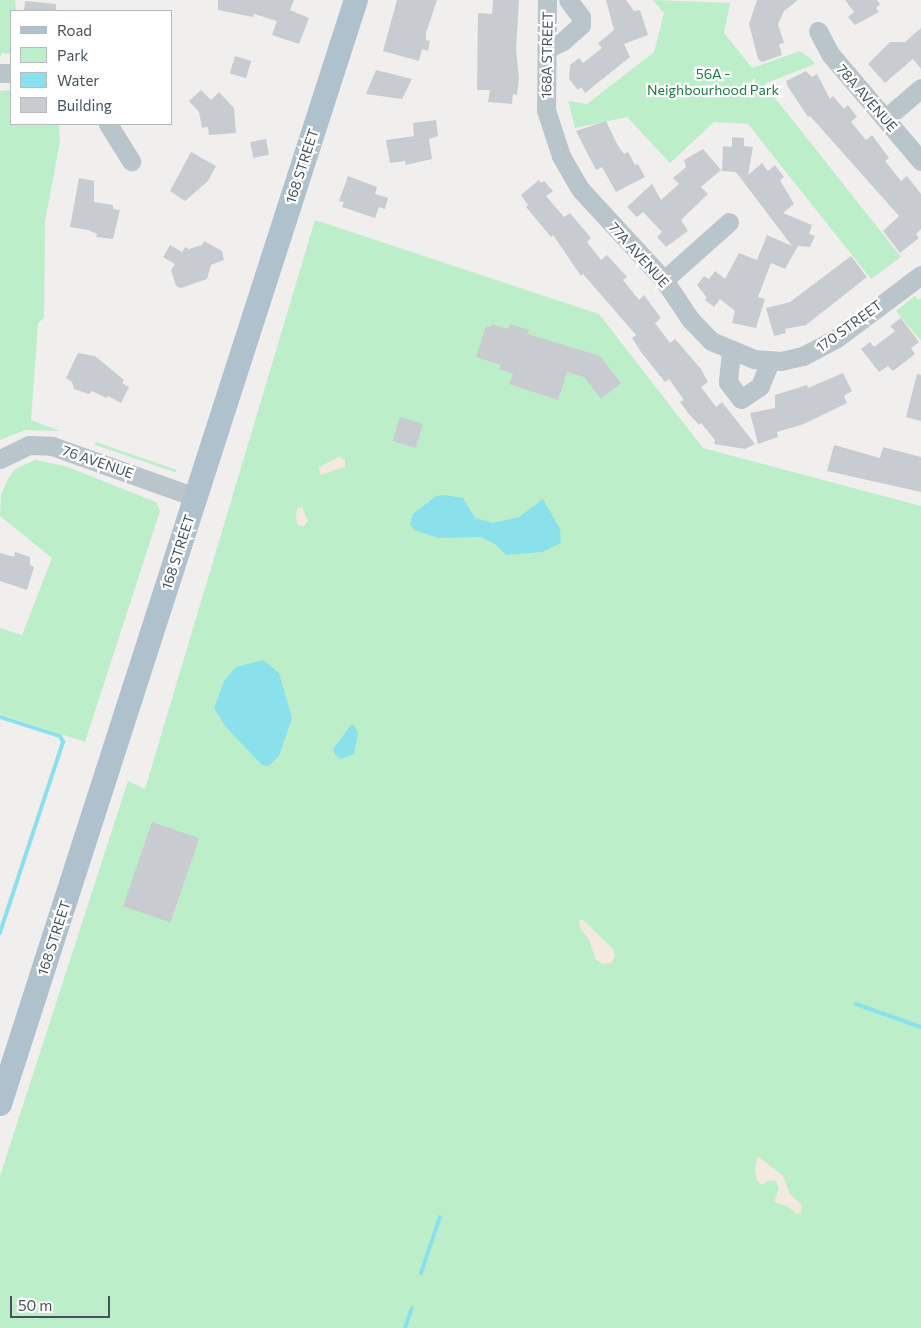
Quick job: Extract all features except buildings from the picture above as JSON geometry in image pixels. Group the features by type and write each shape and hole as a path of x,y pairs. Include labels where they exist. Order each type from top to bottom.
{"main road":[{"name":"168 STREET","path":"0,1104 356,0"}],"street":[{"name":"168A STREET","path":"546,110 547,0"},
{"path":"546,49 563,41 581,25 581,17 568,0"},
{"name":"78A AVENUE","path":"818,31 830,55 921,161"},
{"path":"886,118 921,88"},
{"name":"77A AVENUE","path":"546,110 556,144 573,180 664,280 700,331 731,352 770,361"},
{"path":"109,125 131,161"},
{"path":"664,280 730,222"},
{"name":"170 STREET","path":"770,361 815,352 921,275"},
{"path":"731,352 728,382 741,398 760,386 770,361"},
{"name":"76 AVENUE","path":"0,459 29,445 52,446 195,497"}],"green space":[{"path":"0,0 15,0 16,10 10,10 10,54 2,53 0,57"},
{"name":"56A - Neighbourhood Park","path":"653,0 730,3 724,33 752,68 800,51 811,59 815,64 764,84 901,257 871,279 748,124 714,122 670,163 627,117 575,128 568,101 587,104 654,52 664,13"},
{"path":"10,90 10,125 59,125 60,142 45,221 44,318 38,323 31,420 60,431 25,430 0,440 0,91"},
{"path":"315,220 599,314 703,448 921,506 921,1328 0,1328 0,1176 128,781 145,789"},
{"path":"915,296 918,300 921,298 921,341 896,311"},
{"path":"96,442 176,470 175,473 95,445"},
{"path":"35,460 65,466 156,502 160,511 85,742 0,714 0,628 22,635 52,558 0,516 1,495 8,479 15,469"}],"sand":[{"path":"339,457 345,460 345,467 320,475 319,467"},
{"path":"302,507 308,521 303,527 297,524 296,517 297,509"},
{"path":"582,919 612,948 615,955 612,963 603,964 596,960 589,940 581,929 579,921"},
{"path":"758,1156 783,1176 790,1194 802,1205 801,1213 796,1214 787,1206 774,1202 779,1189 776,1181 770,1180 762,1185 757,1181 755,1169"}],"water":[{"path":"444,495 463,498 475,518 493,523 519,517 543,499 560,529 561,543 542,552 506,555 495,544 481,537 439,538 414,530 410,524 413,514 436,496"},
{"path":"263,660 279,673 292,718 279,756 269,766 262,765 225,726 214,708 224,681 236,667"},
{"path":"351,725 354,725 358,733 354,754 341,759 335,755 333,749"}],"waterway":[{"path":"0,717 60,736 63,742 0,933"},
{"path":"856,1004 921,1027"},
{"path":"421,1273 440,1217"},
{"path":"405,1328 412,1308"}]}
